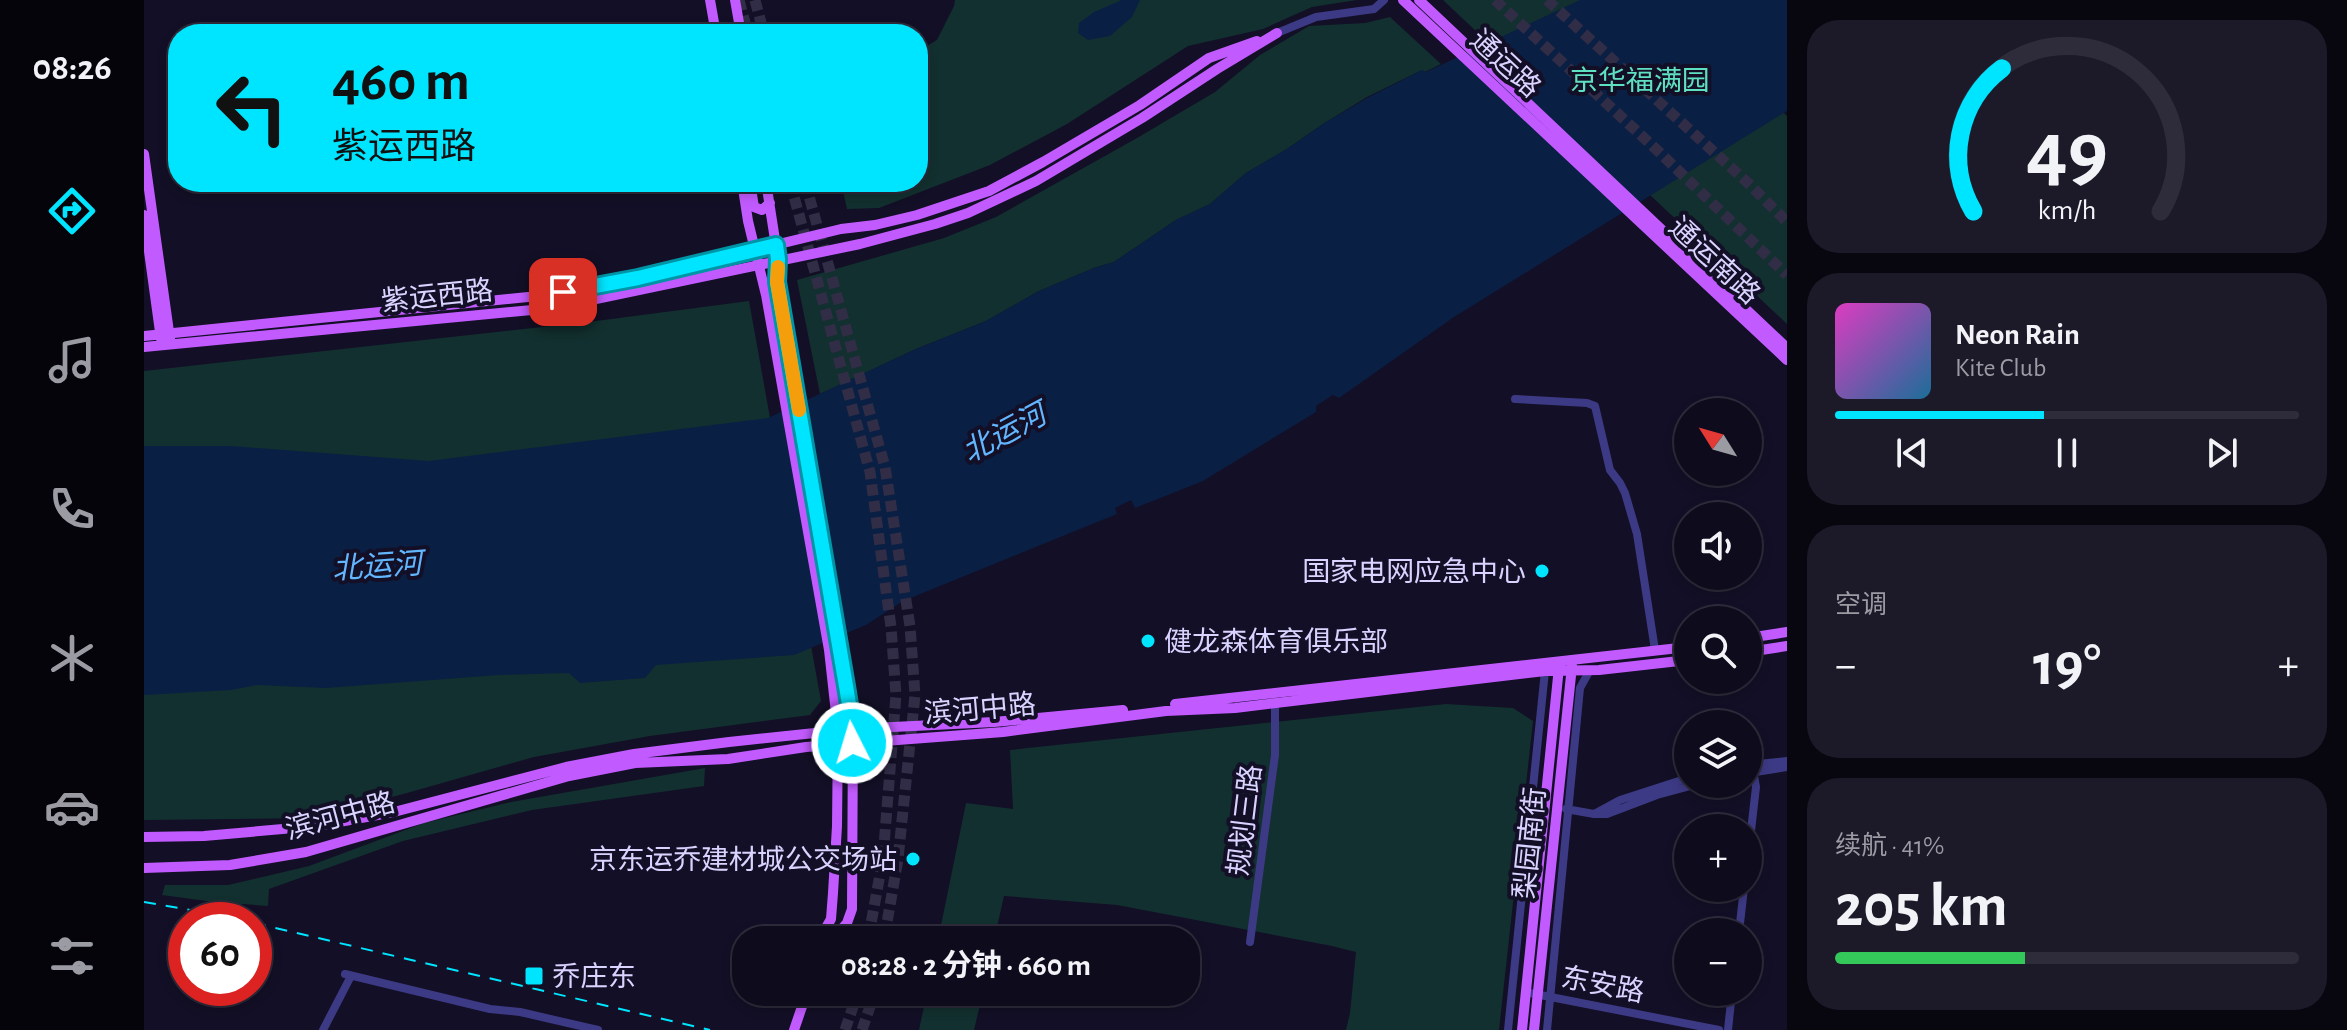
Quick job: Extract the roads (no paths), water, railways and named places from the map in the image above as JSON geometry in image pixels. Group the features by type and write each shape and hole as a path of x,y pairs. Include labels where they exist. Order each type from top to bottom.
{"main road":[{"path":"710,0 714,24"},
{"path":"735,0 739,24"},
{"name":"通运路","path":"1403,0 1650,225"},
{"name":"通运路","path":"1419,0 1650,225"},
{"name":"紫运西路","path":"144,336 538,296 638,278 841,229 917,215 989,191 1140,105 1209,58 1277,33"},
{"name":"紫运西路","path":"144,347 553,308 860,244 935,224 968,213 1036,181 1277,33"},
{"path":"145,164 166,346"},
{"path":"744,192 834,648 853,729 852,909 844,926"},
{"path":"752,192 754,207 758,210 770,203"},
{"path":"768,192 778,259 778,291 834,648 838,731 837,826 831,919 827,926"},
{"path":"144,215 165,334"},
{"name":"通运南路","path":"1650,225 1787,348"},
{"name":"通运南路","path":"1650,225 1787,360"},
{"path":"1762,636 1787,632"},
{"path":"1762,650 1787,646"},
{"name":"滨河中路","path":"144,837 204,836 317,826 394,812 566,767 729,742 853,729 1055,717 1572,665 1674,648"},
{"name":"滨河中路","path":"1572,665 1590,670 1674,661"},
{"name":"梨园南街","path":"1534,1030 1572,665"},
{"name":"滨河中路","path":"144,868 230,865 306,852 569,776 635,763 728,759 852,743 1003,732 1166,711 1235,708 1545,671 1559,666"},
{"name":"梨园南街","path":"1522,1030 1559,666"},
{"path":"788,1030 795,1006"},
{"path":"794,1030 802,1006"}],"street":[{"path":"1277,33 1316,17 1374,9 1384,0"},
{"path":"1515,399 1595,406 1610,470 1625,493 1637,534 1655,650"},
{"path":"1547,1030 1580,688 1590,670"},
{"path":"1508,1030 1545,671"},
{"name":"规划三路","path":"1250,942 1275,755 1275,703"},
{"path":"1762,766 1787,761"},
{"path":"1762,768 1787,767"},
{"path":"1594,814 1620,800 1674,783"},
{"path":"1557,808 1607,814 1674,790"},
{"path":"323,1030 348,975 490,1009 520,1012 598,1030"},
{"name":"东安路","path":"1525,992 1719,1030"},
{"path":"1728,1030 1731,1006"}],"water":[{"path":"1122,0 1140,0 1132,17 1110,36 1088,40 1078,33 1079,23 1094,12"},
{"name":"北运河","path":"1580,0 1787,0 1787,111 1454,317 1339,398 1333,395 1316,406 1316,412 1203,481 1135,508 1131,500 1115,508 1117,514 903,601 866,625 794,655 656,665 645,678 580,683 569,673 326,688 257,685 231,690 144,695 144,446 231,446 429,461 768,418 916,349 986,321 1039,291 1114,262 1176,220 1210,204 1246,173 1367,98 1422,70 1426,72"}],"tunnel":[{"path":"739,0 745,24"},
{"path":"755,0 761,24"},
{"path":"1495,0 1787,275"},
{"path":"1547,0 1787,222"},
{"path":"793,192 870,472 891,627 896,695 883,858 871,926"},
{"path":"808,192 885,467 910,626 915,695 898,859 886,926"},
{"path":"845,1030 853,1006"},
{"path":"862,1030 870,1006"}],"railway":[{"path":"144,902 168,906"},
{"path":"272,927 710,1030"}],"place":[{"name":"国家电网应急中心","path":"1542,571"},
{"name":"健龙森体育俱乐部","path":"1148,641"},
{"name":"京东运乔建材城公交场站","path":"913,859"},
{"name":"乔庄东","path":"534,976"}],"park label":[{"name":"京华福满园","path":"1640,80"}]}
